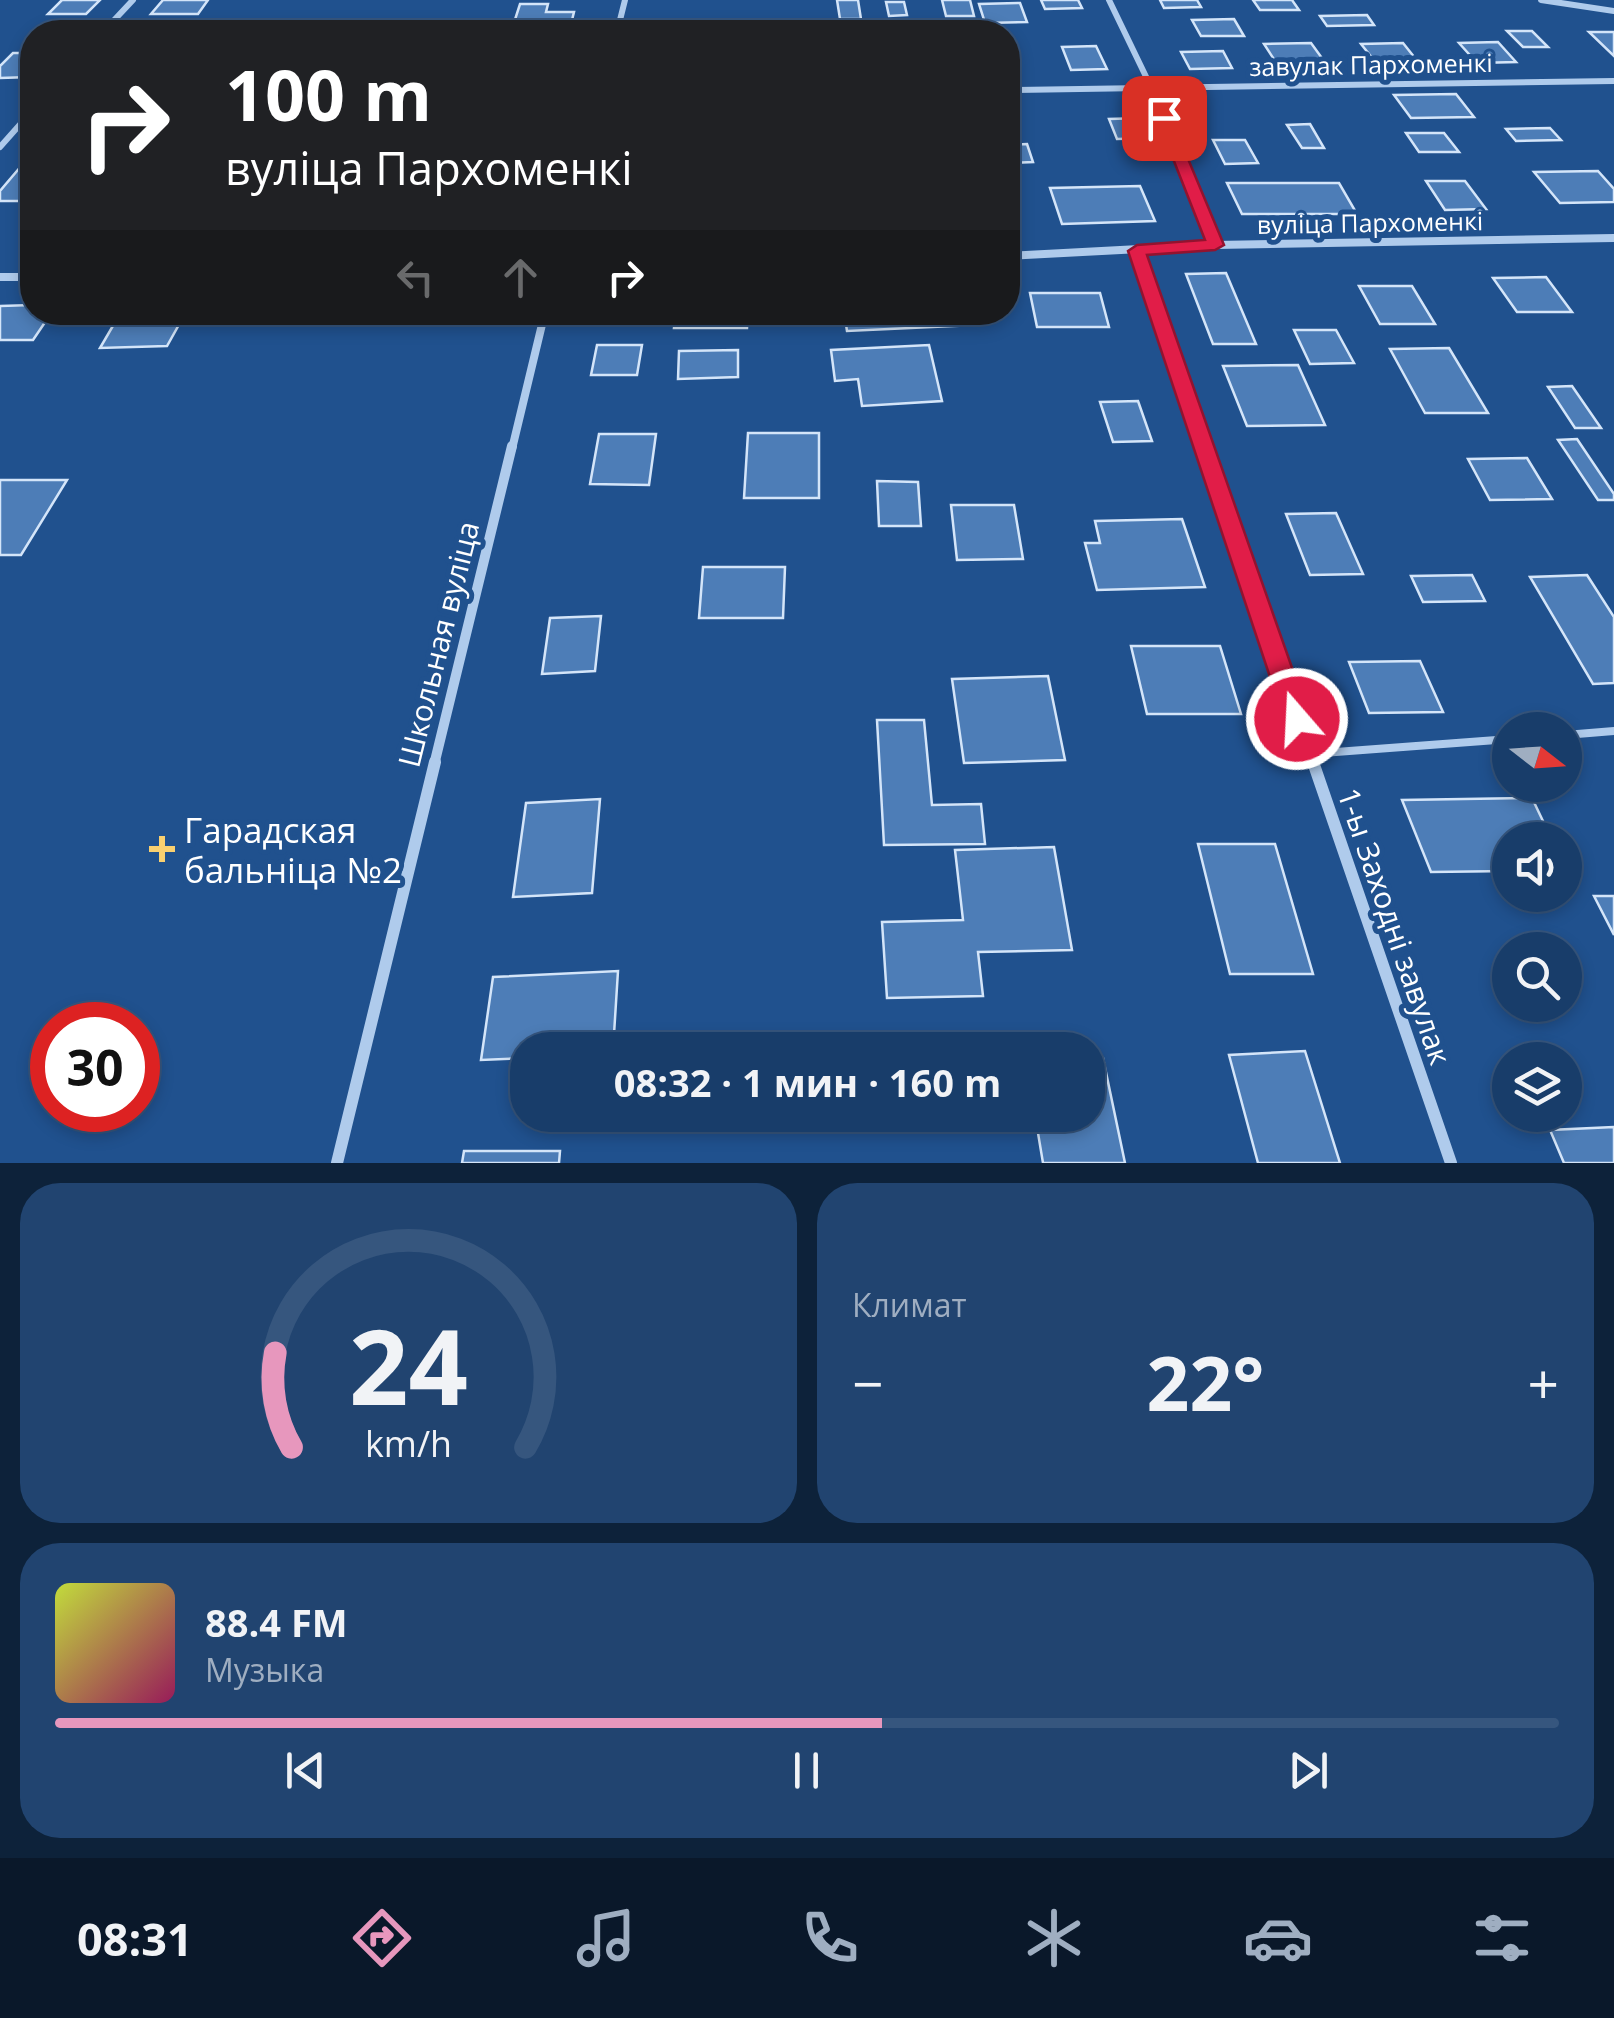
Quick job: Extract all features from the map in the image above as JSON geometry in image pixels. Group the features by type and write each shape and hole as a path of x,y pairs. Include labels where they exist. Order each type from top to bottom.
{"street":[{"path":"114,20 132,0"},
{"path":"1109,0 1151,86 1215,245"},
{"path":"1541,0 1614,12"},
{"name":"завулак Пархоменкі","path":"1020,90 1614,81"},
{"path":"0,146 20,124"},
{"name":"вуліца Пархоменкі","path":"1020,256 1215,245 1614,238"},
{"name":"1-ы Заходні завулак","path":"1137,251 1451,1163"},
{"name":"Школьная вуліца","path":"338,1163 542,325"}],"lane":[{"path":"1582,734 1614,731"},
{"path":"1309,754 1492,740"}],"building":[{"path":"62,0 100,0 86,14 48,14"},
{"path":"163,0 208,0 198,14 151,14"},
{"path":"837,0 858,0 861,19 840,19"},
{"path":"942,0 970,0 974,16 946,16"},
{"path":"1041,0 1078,0 1082,8 1045,9"},
{"path":"1160,0 1197,0 1201,7 1164,8"},
{"path":"1253,0 1292,0 1299,10 1260,10"},
{"path":"886,2 904,2 907,15 889,16"},
{"path":"1020,3 1027,22 984,20 979,4"},
{"path":"520,4 548,4 546,12 574,12 572,20 515,20"},
{"path":"1367,15 1374,25 1327,26 1320,16"},
{"path":"1234,19 1244,36 1201,36 1192,20"},
{"path":"1507,31 1532,31 1548,47 1523,47"},
{"path":"1589,32 1614,32 1614,56"},
{"path":"1498,42 1516,62 1477,63 1459,43"},
{"path":"1311,43 1327,65 1279,67 1264,44"},
{"path":"1403,43 1419,63 1377,64 1361,44"},
{"path":"1096,46 1107,69 1071,70 1062,47"},
{"path":"1223,51 1232,68 1190,69 1181,52"},
{"path":"13,53 20,53 20,77 0,78 0,66"},
{"path":"1456,94 1474,117 1411,118 1394,95"},
{"path":"1143,118 1152,138 1117,139 1109,119"},
{"path":"1310,124 1324,148 1302,148 1287,125"},
{"path":"1550,128 1561,140 1516,141 1506,129"},
{"path":"1406,133 1444,133 1459,152 1419,152"},
{"path":"1213,140 1245,140 1258,163 1225,164"},
{"path":"1020,144 1027,144 1033,162 1020,163"},
{"path":"20,167 20,201 0,201 0,191"},
{"path":"1598,171 1614,189 1614,202 1560,203 1534,172"},
{"path":"1426,181 1465,181 1486,209 1445,210"},
{"path":"1227,183 1339,183 1357,214 1242,214"},
{"path":"1140,186 1155,221 1062,224 1050,188"},
{"path":"1226,273 1256,344 1213,344 1186,274"},
{"path":"1546,277 1572,312 1517,312 1493,278"},
{"path":"1359,286 1412,286 1435,324 1380,324"},
{"path":"1030,293 1100,293 1109,327 1037,327"},
{"path":"20,305 20,325 43,325 33,340 0,340 0,306"},
{"path":"113,325 179,325 167,346 100,348"},
{"path":"674,325 747,325 747,328 674,328"},
{"path":"846,325 974,325 847,331"},
{"path":"1294,330 1336,330 1354,363 1310,364"},
{"path":"597,345 642,345 637,375 591,375"},
{"path":"929,345 942,401 862,406 858,379 835,381 831,350"},
{"path":"1449,348 1488,413 1425,413 1390,349"},
{"path":"738,350 738,377 678,379 679,351"},
{"path":"1298,365 1325,425 1247,426 1223,366"},
{"path":"1572,386 1601,428 1575,428 1548,387"},
{"path":"1138,401 1152,441 1113,442 1100,402"},
{"path":"748,433 819,433 819,498 744,498"},
{"path":"599,434 656,434 649,485 590,484"},
{"path":"1577,439 1614,494 1614,500 1598,500 1558,440"},
{"path":"1527,458 1552,499 1490,500 1468,459"},
{"path":"0,480 67,480 21,555 0,555"},
{"path":"877,481 918,482 921,526 879,526"},
{"path":"951,505 1014,505 1023,559 957,560"},
{"path":"1336,513 1363,574 1310,575 1286,514"},
{"path":"1182,519 1205,587 1097,590 1085,543 1100,543 1095,521"},
{"path":"703,567 785,567 783,618 699,618"},
{"path":"1472,575 1485,601 1423,602 1411,576"},
{"path":"1587,575 1614,617 1614,683 1593,684 1530,577"},
{"path":"601,616 595,671 542,674 550,618"},
{"path":"1131,646 1220,646 1241,714 1147,714"},
{"path":"1420,661 1443,712 1369,713 1349,662"},
{"path":"1048,676 1065,760 964,763 952,679"},
{"path":"877,720 924,720 932,805 981,804 985,844 884,845"},
{"path":"600,799 592,893 513,897 526,803"},
{"path":"1402,800 1534,802 1543,822 1492,822 1492,871 1431,872"},
{"path":"1198,844 1275,844 1313,974 1230,974"},
{"path":"1054,847 1072,950 978,952 983,996 887,998 882,922 963,920 955,850"},
{"path":"1594,896 1614,896 1614,935"},
{"path":"618,971 614,1032 510,1032 510,1059 481,1060 493,977"},
{"path":"1305,1051 1340,1163 1258,1163 1229,1055"},
{"path":"1105,1068 1125,1163 1043,1163 1038,1132 1105,1132"},
{"path":"1614,1127 1614,1163 1564,1163 1551,1132 1582,1132 1582,1128"},
{"path":"464,1151 560,1151 559,1163 462,1163"}],"place":[{"name":"Гарадская бальніца №2","path":"162,849"}],"route":[{"path":"1164,118 1215,245 1137,251 1297,719"}]}
